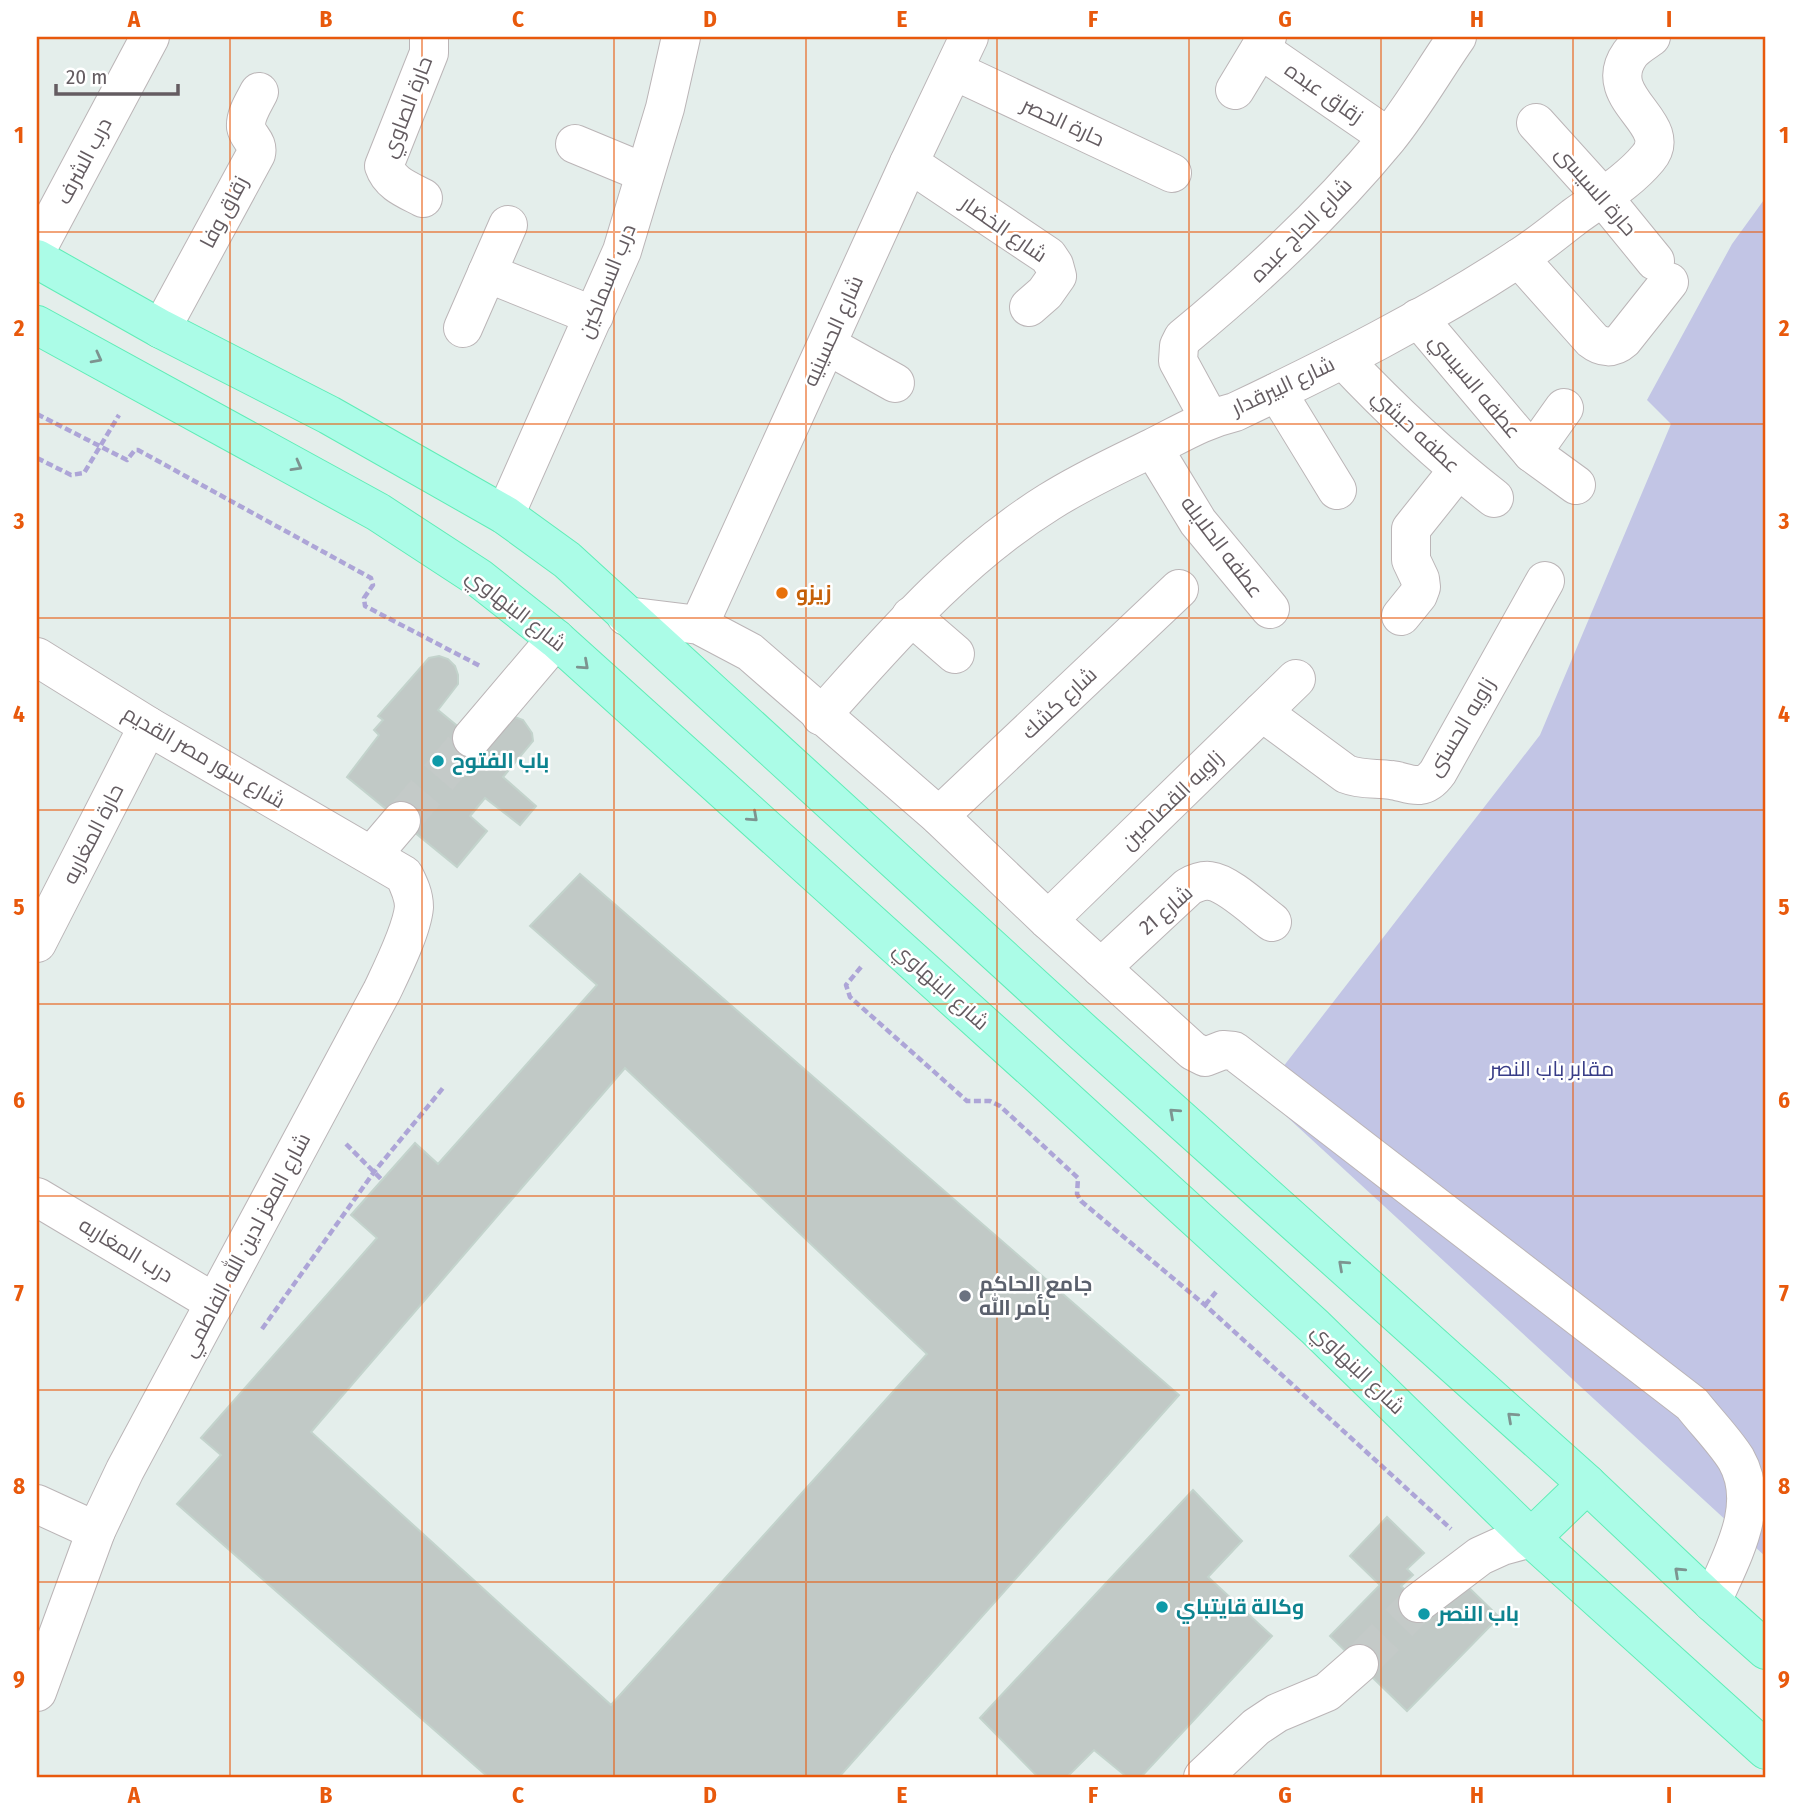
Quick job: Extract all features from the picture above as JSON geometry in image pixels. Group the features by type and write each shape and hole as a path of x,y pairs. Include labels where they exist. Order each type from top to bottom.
{"main road":[{"path":"37,259 161,329 329,415 505,515 566,560 1084,1033 1587,1484 1766,1650"},
{"name":"شارع البنهاوي","path":"37,325 378,512 479,578 556,639 1315,1327 1531,1538 1766,1751"},
{"path":"1531,1538 1587,1484"}],"street":[{"name":"درب الشرف","path":"37,249 150,37"},
{"name":"حارة الصاوي","path":"423,198 393,181 384,166 429,53 429,37"},
{"name":"درب السماكين","path":"505,515 622,251 665,108 681,37"},
{"name":"شارع الحاج عبده","path":"1209,418 1178,361 1179,346 1183,338 1246,286 1321,215 1388,137 1457,37"},
{"name":"شارع البيرقدار","path":"821,716 953,575 1028,516 1099,473 1209,418 1234,412 1277,392 1418,318 1520,258 1602,196 1625,182 1650,156 1654,146 1655,135 1626,94 1623,80 1625,65 1631,52 1651,37"},
{"path":"1235,90 1264,43"},
{"name":"زقاق عبده","path":"1264,43 1388,137"},
{"name":"شارع الحسينيه","path":"699,625 909,163 962,54"},
{"name":"حارة الحصر","path":"962,54 1172,173"},
{"name":"زقاق وفا","path":"161,329 256,154 256,144 246,127 259,92"},
{"name":"حارة السيسى","path":"1520,258 1592,340 1604,346 1618,344 1623,340 1662,271 1602,196 1536,123"},
{"path":"575,144 645,173"},
{"name":"شارع الخضار","path":"909,163 1048,256 1054,265 1056,276 1045,293 1029,307"},
{"path":"463,328 508,225"},
{"path":"487,273 594,316"},
{"name":"عطفه السيسي","path":"1418,318 1532,453 1576,485"},
{"path":"827,345 895,383"},
{"name":"عطفه حبشي","path":"1343,359 1388,407 1458,470 1494,498"},
{"path":"1277,392 1337,490"},
{"name":"عطفه السيسي","path":"1532,453 1563,408"},
{"name":"عطفه الحلايله","path":"1153,448 1198,522 1270,609"},
{"path":"1401,616 1421,587 1411,560 1411,529 1458,470"},
{"name":"زاويه الحسنى","path":"1262,712 1346,774 1357,778 1388,779 1423,785 1432,780 1438,772 1545,581"},
{"name":"شارع كشك","path":"939,816 1179,589"},
{"path":"626,617 699,625 750,652 939,816 1048,920 1199,1055 1205,1058 1229,1049 1239,1054 1692,1404 1736,1459 1756,1473 1743,1528 1712,1602"},
{"path":"911,617 955,654"},
{"path":"472,738 556,639"},
{"name":"شارع سور مصر القديم","path":"37,657 148,726 372,855"},
{"name":"زاويه القصاصين","path":"1048,920 1296,679"},
{"name":"حارة المغاربه","path":"37,943 148,726"},
{"path":"372,855 401,821"},
{"name":"شارع المعز لدين الله الفاطمي","path":"37,1692 50,1617 148,1425 382,991 410,922 414,906 404,875 372,855"},
{"name":"شارع 21","path":"1101,968 1188,887 1199,881 1223,885 1272,922"},
{"name":"درب المغاربه","path":"37,1198 215,1303"},
{"path":"37,1504 96,1531"},
{"path":"1418,1603 1480,1556 1502,1546 1531,1538"},
{"path":"1203,1777 1256,1727 1277,1713 1327,1692 1359,1664"}],"path":[{"path":"37,414 127,460 138,450 371,578 373,585 364,598 365,606 517,685"},
{"path":"37,458 71,475 80,475 84,473 117,419"},
{"path":"886,936 846,985 850,997 967,1101 990,1101 1000,1106 1078,1178 1077,1194 1081,1201 1205,1305 1480,1556"},
{"path":"262,1329 374,1172 443,1088"},
{"path":"360,1159 382,1180"}],"green space":[{"name":"مقابر باب النصر","path":"1766,197 1766,1557 1262,1094 1540,735 1671,424 1647,400 1732,244"}],"building":[{"name":"باب الفتوح","path":"439,656 448,659 455,666 458,684 438,710 472,738 507,717 515,717 523,720 532,733 533,741 503,777 536,806 520,825 485,798 470,816 487,831 457,867 347,777 379,735 374,730 383,720 378,716 429,658"},
{"name":"جامع الحاكم بأمر الله","path":"580,874 1179,1395 839,1777 488,1777 177,1504 221,1455 201,1438 377,1238 351,1215 415,1143 438,1164 597,985 530,926","holes":["625,1068 927,1354 611,1705 311,1432"]},
{"name":"وكالة قايتباي","path":"1193,1490 1242,1541 1208,1577 1272,1636 1141,1777 1127,1777 1094,1750 1067,1777 1038,1777 980,1718"},
{"name":"باب النصر","path":"1387,1517 1424,1553 1407,1569 1413,1575 1401,1586 1418,1603 1465,1584 1499,1617 1407,1711 1330,1636 1380,1585 1350,1556"}],"tunnel":[{"path":"401,821 472,738"},
{"path":"1359,1664 1418,1603"}],"place":[{"name":"زيزو","path":"782,593"},
{"name":"باب الفتوح","path":"438,761"},
{"name":"جامع الحاكم بأمر الله","path":"965,1296"},
{"name":"وكالة قايتباي","path":"1162,1607"},
{"name":"باب النصر","path":"1424,1614"}]}
